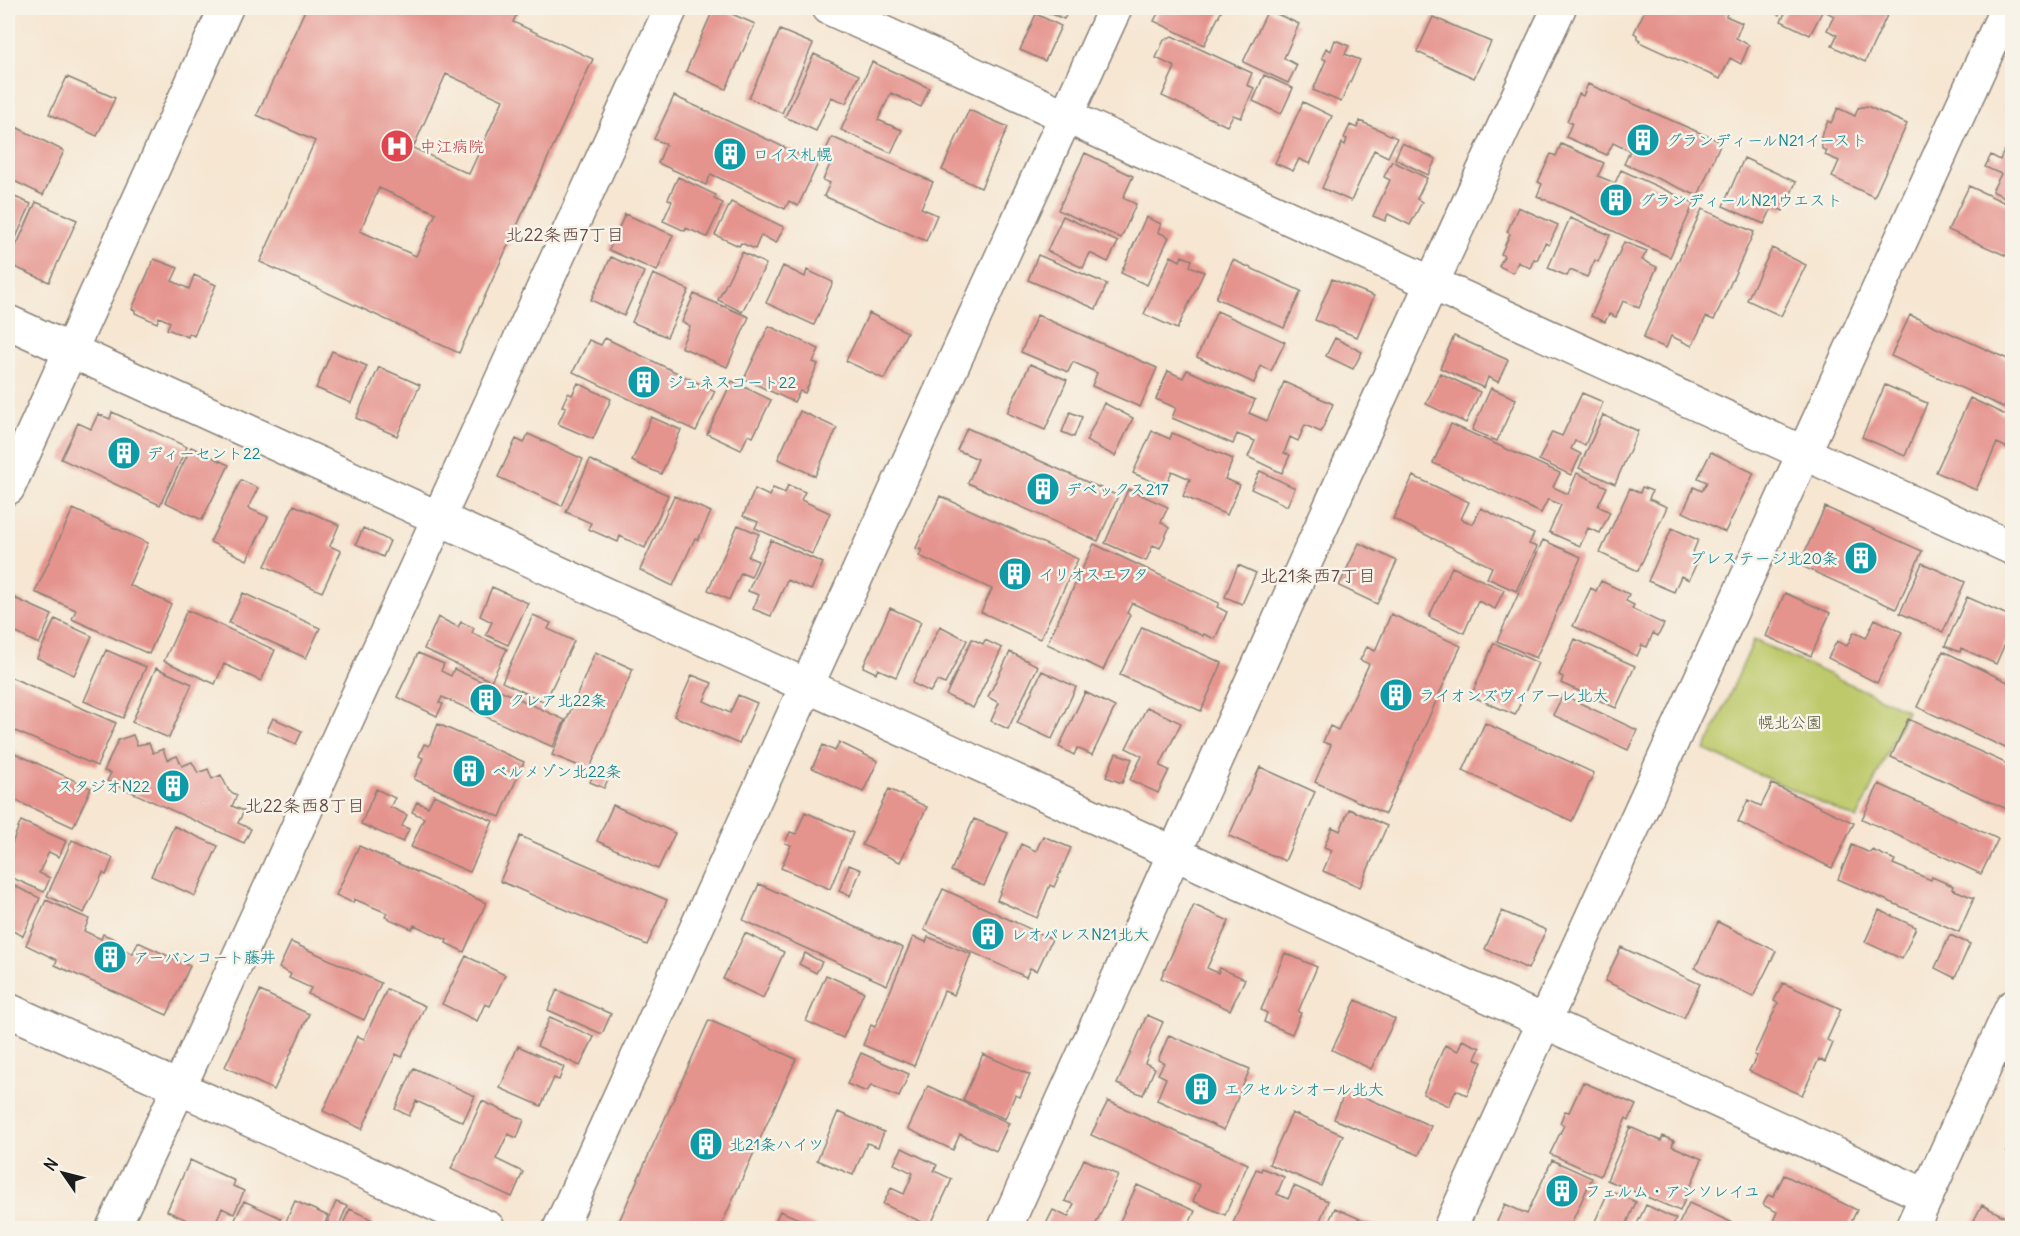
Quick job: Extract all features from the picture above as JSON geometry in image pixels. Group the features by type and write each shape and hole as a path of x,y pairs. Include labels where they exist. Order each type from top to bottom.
{"street":[{"path":"8,488 226,8"},
{"path":"113,1228 671,8"},
{"path":"829,8 2013,548"},
{"path":"560,1228 1115,8"},
{"path":"1005,1228 1176,853 1431,282 1559,8"},
{"path":"1450,1228 2007,8"},
{"path":"8,322 1927,1196"},
{"path":"1912,1228 2013,1007"},
{"path":"8,1010 488,1228"}],"green space":[{"name":"幌北公園","path":"1754,640 1907,710 1857,819 1705,750"}],"building":[{"path":"306,8 520,8 513,22 593,59 459,353 260,262 315,141 257,115","holes":["446,74 503,100 469,174 413,148","379,188 436,213 416,256 360,231"]},
{"path":"714,8 755,24 726,89 686,71"},
{"path":"941,8 936,17 921,10"},
{"path":"1037,8 1070,8 1064,19"},
{"path":"1161,8 1217,8 1222,10 1204,45 1154,21"},
{"path":"1646,8 1721,8 1728,11 1726,16 1742,23 1736,38 1749,45 1741,64 1730,58 1720,79 1639,42 1640,40 1634,33"},
{"path":"1762,8 1782,8 1779,15"},
{"path":"1788,8 1890,9 1865,62 1832,46 1837,35 1827,30 1834,16 1823,10 1810,35 1781,21"},
{"path":"1268,10 1299,24 1284,58 1297,65 1288,83 1243,62"},
{"path":"1036,14 1061,26 1045,61 1020,50"},
{"path":"1433,17 1491,42 1474,78 1417,52"},
{"path":"780,30 813,44 782,113 749,98"},
{"path":"1172,36 1252,73 1247,85 1254,88 1241,118 1233,115 1227,126 1162,96 1175,67 1156,58 1164,40"},
{"path":"1335,40 1349,46 1345,54 1360,60 1341,102 1313,90 1326,60 1322,58 1326,48 1331,51"},
{"path":"814,54 859,75 846,103 831,97 816,131 785,117"},
{"path":"872,62 929,88 921,107 891,93 878,120 902,130 891,153 841,130"},
{"path":"1264,75 1293,88 1281,114 1253,101"},
{"path":"67,77 115,98 97,136 49,114"},
{"name":"グランディールN21イースト","path":"1588,84 1721,142 1698,196 1624,164 1630,151 1613,143 1607,155 1566,137 1572,123 1567,121 1579,94 1583,96"},
{"path":"2012,89 2012,112 2004,108"},
{"name":"ロイス札幌","path":"674,96 818,163 798,206 789,201 785,209 711,174 706,185 658,163 666,144 654,139"},
{"path":"1303,102 1332,116 1310,164 1299,159 1293,171 1275,163"},
{"path":"1867,106 1907,124 1874,197 1832,177 1839,161 1825,155 1827,151 1822,149 1821,136 1828,121 1831,123 1838,108 1855,116 1858,108"},
{"path":"969,110 1008,127 981,188 942,170"},
{"path":"1360,121 1397,138 1388,157 1374,150 1351,201 1322,188 1342,143 1345,145 1347,139 1344,138 1350,125 1357,128"},
{"path":"14,126 64,151 43,195 8,178 8,139"},
{"path":"832,137 933,182 921,208 937,215 926,241 824,196 830,183 823,180 831,162 822,158"},
{"path":"1402,143 1436,159 1428,175 1395,159"},
{"name":"グランディールN21ウエスト","path":"1561,144 1604,163 1598,176 1615,183 1621,170 1694,203 1670,257 1537,196 1542,184 1538,182 1551,154 1556,156"},
{"path":"2012,149 2012,201 1992,191 2001,174 1985,167 1991,155 2000,160 2004,151 2011,154"},
{"path":"1085,153 1133,176 1123,198 1136,204 1121,238 1058,210"},
{"path":"1744,158 1796,182 1783,211 1773,206 1764,224 1723,206"},
{"path":"1392,161 1427,178 1417,199 1422,202 1410,225 1388,214 1385,221 1373,216 1390,180 1384,177"},
{"path":"678,177 716,195 714,199 723,203 707,237 686,228 685,231 663,221 672,201 668,199"},
{"path":"1969,186 2012,206 2012,249 2009,257 1948,230"},
{"path":"8,194 31,204 10,251 8,251"},
{"path":"36,202 77,220 49,282 8,264"},
{"path":"731,202 784,227 776,243 761,235 755,249 741,243 739,246 715,235"},
{"path":"1518,207 1558,225 1549,245 1545,243 1537,260 1534,259 1530,268 1518,262 1513,273 1499,266 1504,256 1501,254 1510,234 1507,232"},
{"path":"1702,209 1754,232 1714,320 1706,317 1692,346 1671,336 1666,348 1643,338"},
{"path":"625,214 673,235 657,271 609,250"},
{"path":"1063,216 1118,242 1108,262 1090,253 1083,268 1047,251"},
{"path":"1146,217 1161,224 1158,232 1169,237 1147,285 1121,273"},
{"path":"1570,218 1610,235 1598,262 1595,260 1587,277 1570,270 1567,276 1548,268"},
{"path":"1624,242 1647,251 1642,260 1657,267 1639,308 1623,301 1616,317 1609,314 1605,322 1591,316"},
{"path":"1772,248 1806,265 1781,316 1747,300"},
{"path":"742,252 766,264 742,312 718,300"},
{"path":"1038,255 1107,284 1096,309 1028,280"},
{"path":"1171,256 1180,261 1182,256 1192,260 1190,266 1204,272 1177,329 1144,314"},
{"path":"611,257 644,272 624,316 591,300"},
{"path":"154,259 178,268 172,281 189,289 194,275 216,285 194,336 189,333 188,337 167,329 170,322 159,317 157,323 135,313 132,309"},
{"path":"1233,260 1301,291 1284,328 1216,298"},
{"path":"783,266 805,277 807,270 833,282 814,325 766,303"},
{"path":"653,274 689,290 667,337 632,322"},
{"path":"1332,279 1374,296 1357,337 1315,320"},
{"path":"694,294 749,317 727,367 681,347 690,326 682,322"},
{"path":"1217,311 1285,342 1271,371 1261,366 1254,383 1197,357"},
{"path":"869,313 907,332 884,379 846,361"},
{"path":"1037,315 1157,368 1140,407 1092,386 1097,373 1073,362 1068,372 1021,352"},
{"path":"1910,315 2012,361 2012,411 1891,356"},
{"path":"769,326 819,349 813,362 818,364 805,393 800,391 794,402 744,379"},
{"path":"1454,336 1508,360 1498,382 1488,377 1484,388 1440,368"},
{"name":"ジュネスコート22","path":"605,338 715,391 696,431 573,372 589,340 601,345"},
{"path":"1335,338 1362,352 1353,369 1326,356"},
{"path":"332,351 367,366 351,403 316,388"},
{"path":"1030,364 1067,380 1045,430 1007,413"},
{"path":"379,367 420,385 397,436 356,418"},
{"path":"1187,370 1255,400 1249,413 1267,421 1284,382 1333,404 1321,432 1305,425 1298,441 1290,437 1284,453 1290,455 1282,473 1248,457 1255,441 1237,434 1233,444 1172,418 1176,408 1156,399 1168,371 1183,378"},
{"path":"1440,373 1480,392 1466,423 1426,404"},
{"path":"732,381 771,400 753,437 748,435 741,450 707,434"},
{"path":"578,383 611,399 593,439 558,424 566,407 562,406 568,393 572,395"},
{"path":"1885,385 1927,403 1905,456 1862,437"},
{"path":"1491,388 1516,399 1497,441 1472,430"},
{"path":"1582,393 1603,402 1585,445 1575,441 1571,449 1581,454 1571,475 1539,460 1552,432 1562,436"},
{"path":"1970,398 2012,418 2012,450 1997,443 1976,490 1936,472"},
{"path":"1104,403 1133,418 1115,456 1086,441"},
{"path":"800,411 837,428 815,476 778,459"},
{"name":"ディーセント22","path":"112,412 187,447 160,505 61,459 78,423 91,429 98,414 110,419"},
{"path":"1070,412 1082,417 1074,437 1062,432"},
{"path":"1603,415 1638,431 1615,484 1579,468"},
{"path":"651,417 681,430 661,474 632,461"},
{"path":"1451,424 1560,473 1553,487 1568,494 1577,473 1607,487 1598,506 1610,512 1600,533 1588,528 1580,546 1549,532 1561,505 1548,499 1541,513 1433,463"},
{"name":"デベックス217","path":"967,428 1118,496 1098,541 968,483 978,459 957,450"},
{"path":"1152,431 1170,439 1172,433 1233,459 1225,479 1240,485 1227,515 1183,496 1190,479 1172,471 1165,487 1133,473"},
{"path":"528,434 583,459 562,506 498,477 516,439 524,443"},
{"path":"191,447 229,465 202,520 165,502"},
{"path":"1711,452 1754,473 1725,532 1683,512 1694,487 1702,491 1707,482 1698,478"},
{"path":"590,460 668,495 645,548 620,536 618,542 588,529 591,523 566,512"},
{"path":"1260,471 1295,488 1287,506 1251,489"},
{"path":"1413,476 1469,502 1461,519 1473,524 1481,508 1534,534 1529,544 1537,547 1516,591 1487,578 1492,567 1393,519"},
{"path":"241,480 258,488 248,508 268,517 247,560 210,542"},
{"path":"788,485 805,492 801,500 830,513 812,554 755,528 758,522 743,516 755,489 769,496 773,488 785,493"},
{"path":"1642,487 1652,491 1649,499 1667,507 1638,571 1600,553 1630,488 1640,493"},
{"path":"1128,489 1168,507 1161,522 1169,528 1160,548 1153,545 1146,561 1105,543"},
{"path":"674,496 711,512 698,540 695,538 673,586 640,570"},
{"name":"イリオスエフタ","path":"940,496 1078,559 1040,639 981,612 992,589 919,556 922,550 916,548"},
{"path":"294,505 339,525 330,546 341,551 322,592 265,566"},
{"name":"プレステージ北20条","path":"1825,507 1922,551 1896,609 1799,565"},
{"path":"73,509 148,543 129,585 171,604 149,654 72,619 76,610 35,592"},
{"path":"738,525 759,534 748,557 758,561 751,577 741,573 729,600 708,590"},
{"path":"363,528 390,541 383,557 356,544"},
{"path":"1672,528 1698,540 1691,557 1698,560 1689,580 1681,576 1674,592 1648,581"},
{"path":"771,540 823,563 811,590 787,580 771,616 753,609 759,595 748,591"},
{"path":"1543,540 1581,557 1536,658 1497,641"},
{"path":"1359,543 1397,561 1377,604 1339,586"},
{"path":"1094,544 1219,603 1217,607 1227,612 1215,639 1204,634 1203,636 1132,603 1127,613 1130,615 1103,670 1047,644"},
{"path":"1922,563 1965,582 1943,632 1900,613"},
{"path":"1238,565 1256,573 1242,604 1225,597"},
{"path":"1452,567 1504,590 1495,609 1478,601 1464,633 1429,617"},
{"path":"1601,581 1629,594 1626,601 1634,605 1632,609 1664,624 1658,636 1653,633 1647,647 1642,645 1637,656 1573,626 1591,588 1596,591"},
{"path":"492,587 528,603 508,645 486,635 492,622 480,616"},
{"path":"243,593 320,628 306,658 229,623"},
{"path":"1785,593 1830,613 1811,656 1766,636"},
{"path":"10,596 52,615 39,644 8,629"},
{"path":"1967,597 2012,617 2012,628 1996,664 1961,648 1960,652 1945,646"},
{"path":"890,608 921,622 896,677 878,669 876,673 863,667"},
{"path":"187,610 275,650 261,681 224,664 215,684 164,661"},
{"name":"ライオンズヴィアーレ北大","path":"1391,614 1461,646 1385,814 1315,782 1331,745 1323,742 1330,726 1338,730 1369,664 1360,660 1367,647 1375,651"},
{"path":"533,615 551,623 548,629 574,641 545,702 502,682"},
{"path":"438,617 458,627 461,622 474,628 472,633 507,649 491,681 424,649"},
{"path":"55,619 92,636 74,675 37,658"},
{"path":"1875,619 1902,632 1877,683 1828,658 1837,641 1847,646 1854,632 1866,638"},
{"path":"940,626 967,640 945,684 937,681 930,692 912,683"},
{"path":"1142,627 1222,663 1201,711 1120,675"},
{"path":"972,639 983,644 985,640 1002,648 973,708 946,695"},
{"path":"1575,639 1635,666 1616,708 1561,683 1563,677 1559,675"},
{"path":"1494,643 1538,663 1515,715 1471,696"},
{"path":"106,650 146,667 123,718 84,701"},
{"path":"1943,651 2012,684 2012,751 1917,707"},
{"path":"595,652 633,669 589,770 552,755"},
{"path":"1010,652 1038,666 1008,729 991,721 999,703 988,697"},
{"name":"クレア北22条","path":"418,653 444,664 441,671 451,676 454,669 565,720 553,747 442,697 439,703 443,704 437,716 397,697"},
{"path":"156,668 192,684 169,738 132,722"},
{"path":"1042,671 1076,687 1052,739 1017,723"},
{"path":"692,675 712,683 704,701 730,713 738,695 757,703 739,744 674,716"},
{"path":"8,676 116,723 97,766 8,728"},
{"path":"1085,692 1115,707 1092,755 1077,748 1074,755 1059,747"},
{"path":"1563,695 1637,730 1628,750 1553,715"},
{"path":"1147,707 1181,723 1160,766 1169,770 1158,793 1130,780 1142,756 1126,748"},
{"path":"273,718 302,731 296,744 267,731"},
{"path":"1908,719 2012,766 2012,804 2009,810 1891,757"},
{"path":"1485,723 1594,773 1572,821 1463,771"},
{"name":"ベルメゾン北22条","path":"438,724 524,762 500,817 414,779 423,758 419,756 424,744 429,746"},
{"name":"スタジオN22","path":"133,735 137,745 149,743 153,753 163,749 167,760 177,756 182,766 192,762 198,773 208,769 212,779 221,775 229,791 237,795 232,806 244,811 238,823 251,829 244,843 107,781 111,773 104,771 118,740"},
{"path":"839,742 878,761 863,792 812,768 823,745 835,751"},
{"path":"8,750 91,788 73,827 8,797"},
{"path":"1116,753 1132,759 1122,783 1106,777"},
{"path":"1260,767 1315,792 1285,861 1229,836"},
{"path":"595,771 609,777 604,788 590,782"},
{"path":"1772,784 1854,823 1832,868 1738,822 1748,800 1761,806"},
{"path":"1879,784 1998,839 1981,874 1862,819"},
{"path":"376,789 395,798 390,807 407,815 402,826 409,829 403,842 361,824"},
{"path":"889,789 927,807 900,862 862,845"},
{"path":"434,795 493,821 470,872 411,847 424,818 412,812 417,802 428,807"},
{"path":"613,805 675,833 658,869 597,841"},
{"path":"1349,809 1387,826 1360,887 1323,871 1332,850 1324,847 1332,827 1340,831"},
{"path":"805,812 853,833 830,889 781,868 791,845 785,843 790,832 796,834"},
{"path":"974,819 1008,833 984,886 951,871"},
{"path":"21,821 66,841 59,857 49,852 39,873 50,878 44,892 8,876 8,853"},
{"path":"174,826 218,846 195,896 151,876"},
{"path":"520,836 667,900 647,945 500,881"},
{"path":"1043,836 1071,848 1054,887 1050,885 1037,918 997,900 1021,844 1036,851"},
{"path":"72,840 113,858 106,875 103,873 84,913 47,896"},
{"path":"1852,845 1870,853 1872,850 1895,860 1893,864 1931,880 1932,877 1974,898 1959,932 1838,879"},
{"path":"359,846 486,903 464,952 446,943 447,940 414,925 412,929 385,917 387,913 354,899 353,903 336,895"},
{"path":"849,865 861,870 850,896 839,891"},
{"path":"8,883 40,898 23,936 8,929"},
{"path":"759,884 903,948 887,985 743,920"},
{"name":"レオパレスN21北大","path":"943,889 1052,939 1037,971 1030,968 1026,977 924,930"},
{"name":"アーバンコート藤井","path":"46,900 89,919 84,931 101,939 103,934 117,940 114,945 133,954 138,942 190,966 167,1015 55,965 57,960 26,945"},
{"path":"1194,905 1229,921 1207,968 1218,973 1220,968 1245,979 1230,1010 1161,978"},
{"path":"1879,910 1916,927 1902,959 1865,942"},
{"path":"1502,911 1546,930 1528,969 1485,949"},
{"path":"1718,922 1776,951 1753,997 1695,968"},
{"path":"745,933 784,952 763,998 723,979"},
{"path":"1950,935 1970,944 1955,978 1935,968"},
{"path":"913,937 926,942 928,937 971,954 954,995 944,991 914,1066 863,1045 871,1025 875,1027"},
{"path":"291,942 381,983 364,1020 308,994 311,988 289,978 291,974 279,968"},
{"path":"1621,947 1700,984 1684,1018 1605,981"},
{"path":"805,953 822,962 816,973 799,964"},
{"path":"1285,953 1317,967 1298,1012 1301,1013 1292,1034 1264,1022 1267,1013 1261,1010"},
{"path":"466,956 505,975 490,1006 485,1004 477,1021 442,1004"},
{"path":"826,975 864,992 843,1038 806,1021"},
{"path":"1783,983 1841,1009 1827,1040 1833,1043 1825,1062 1819,1059 1802,1095 1749,1071 1778,1003 1774,1001"},
{"path":"387,989 425,1006 402,1057 396,1054 362,1129 323,1111 357,1036 364,1039"},
{"path":"557,990 611,1014 602,1034 548,1010"},
{"path":"260,991 309,1014 274,1090 225,1067"},
{"path":"1356,1000 1395,1019 1371,1069 1332,1050"},
{"path":"1147,1015 1163,1022 1145,1063 1155,1068 1143,1095 1117,1084"},
{"path":"550,1017 594,1037 580,1066 537,1046"},
{"name":"北21条ハイツ","path":"709,1020 796,1059 720,1228 616,1228"},
{"name":"エクセルシオール北大","path":"1169,1035 1250,1069 1224,1130 1157,1100 1166,1078 1158,1074 1164,1063 1158,1060"},
{"path":"1462,1040 1480,1048 1475,1059 1482,1062 1467,1095 1456,1090 1449,1106 1423,1094 1445,1045 1458,1051"},
{"path":"518,1046 564,1067 559,1080 554,1078 541,1106 500,1088"},
{"path":"861,1053 909,1074 899,1097 871,1085 867,1092 847,1084"},
{"path":"983,1054 1030,1075 1020,1097 1015,1095 1005,1119 963,1100"},
{"path":"414,1068 475,1096 463,1122 416,1101 409,1116 395,1109"},
{"path":"1583,1082 1636,1105 1629,1120 1626,1118 1600,1176 1550,1154 1564,1125 1560,1123 1565,1111 1569,1112"},
{"path":"928,1086 1009,1123 996,1151 960,1134 953,1150 908,1129"},
{"path":"1346,1089 1431,1126 1419,1155 1334,1119"},
{"path":"482,1101 524,1120 517,1138 508,1134 496,1159 523,1172 512,1197 451,1169"},
{"path":"1108,1101 1248,1164 1225,1215 1193,1201 1200,1185 1091,1135"},
{"path":"838,1112 884,1132 878,1147 867,1143 853,1175 817,1160"},
{"path":"1292,1113 1343,1135 1321,1186 1269,1164"},
{"path":"1630,1127 1661,1141 1663,1136 1674,1141 1672,1146 1702,1159 1680,1211 1607,1180"},
{"path":"2012,1139 2012,1155 2006,1152"},
{"path":"902,1148 937,1165 934,1171 952,1179 930,1226 883,1204 891,1188 904,1194 913,1173 894,1164"},
{"path":"1084,1159 1118,1175 1094,1228 1056,1228 1046,1224 1053,1210 1068,1217 1074,1204 1065,1201"},
{"path":"190,1160 235,1181 233,1186 244,1191 234,1214 222,1208 213,1228 204,1228 167,1211"},
{"name":"フェルム・アンソレイユ","path":"1552,1160 1592,1178 1569,1228 1494,1228 1505,1204 1527,1214"},
{"path":"1262,1168 1284,1177 1277,1194 1288,1199 1294,1186 1328,1201 1317,1228 1231,1228 1256,1169 1261,1171"},
{"path":"1784,1175 1857,1210 1848,1228 1770,1228 1777,1212 1763,1205 1768,1195 1773,1197"},
{"path":"1137,1185 1195,1211 1187,1228 1138,1228 1120,1221"},
{"path":"1609,1190 1636,1202 1625,1228 1592,1228"},
{"path":"244,1201 281,1218 276,1228 231,1228"},
{"path":"295,1201 328,1216 323,1228 283,1228"},
{"path":"336,1202 347,1206 338,1228 325,1228"},
{"path":"1689,1203 1744,1228 1677,1228"},
{"path":"1646,1205 1676,1219 1671,1228 1635,1228"},
{"path":"1982,1205 2009,1219 2005,1228 1970,1228"},
{"path":"1335,1208 1376,1226 1375,1228 1326,1228"},
{"path":"350,1209 373,1220 369,1228 341,1228"},
{"path":"780,1211 820,1228 772,1228"},
{"path":"8,1221 19,1227 8,1228"}],"place":[{"name":"グランディールN21イースト","path":"1643,140"},
{"name":"中江病院","path":"397,146"},
{"name":"ロイス札幌","path":"730,154"},
{"name":"グランディールN21ウエスト","path":"1616,200"},
{"name":"ジュネスコート22","path":"644,382"},
{"name":"ディーセント22","path":"124,453"},
{"name":"デベックス217","path":"1043,489"},
{"name":"プレステージ北20条","path":"1861,558"},
{"name":"イリオスエフタ","path":"1015,574"},
{"name":"ライオンズヴィアーレ北大","path":"1396,695"},
{"name":"クレア北22条","path":"486,700"},
{"name":"ベルメゾン北22条","path":"469,771"},
{"name":"スタジオN22","path":"173,786"},
{"name":"レオパレスN21北大","path":"988,934"},
{"name":"アーバンコート藤井","path":"110,957"},
{"name":"エクセルシオール北大","path":"1201,1089"},
{"name":"北21条ハイツ","path":"706,1144"},
{"name":"フェルム・アンソレイユ","path":"1562,1191"}],"district":[{"name":"北22条西7丁目","path":"565,234"},
{"name":"北21条西7丁目","path":"1318,575"},
{"name":"北22条西8丁目","path":"305,805"}]}
